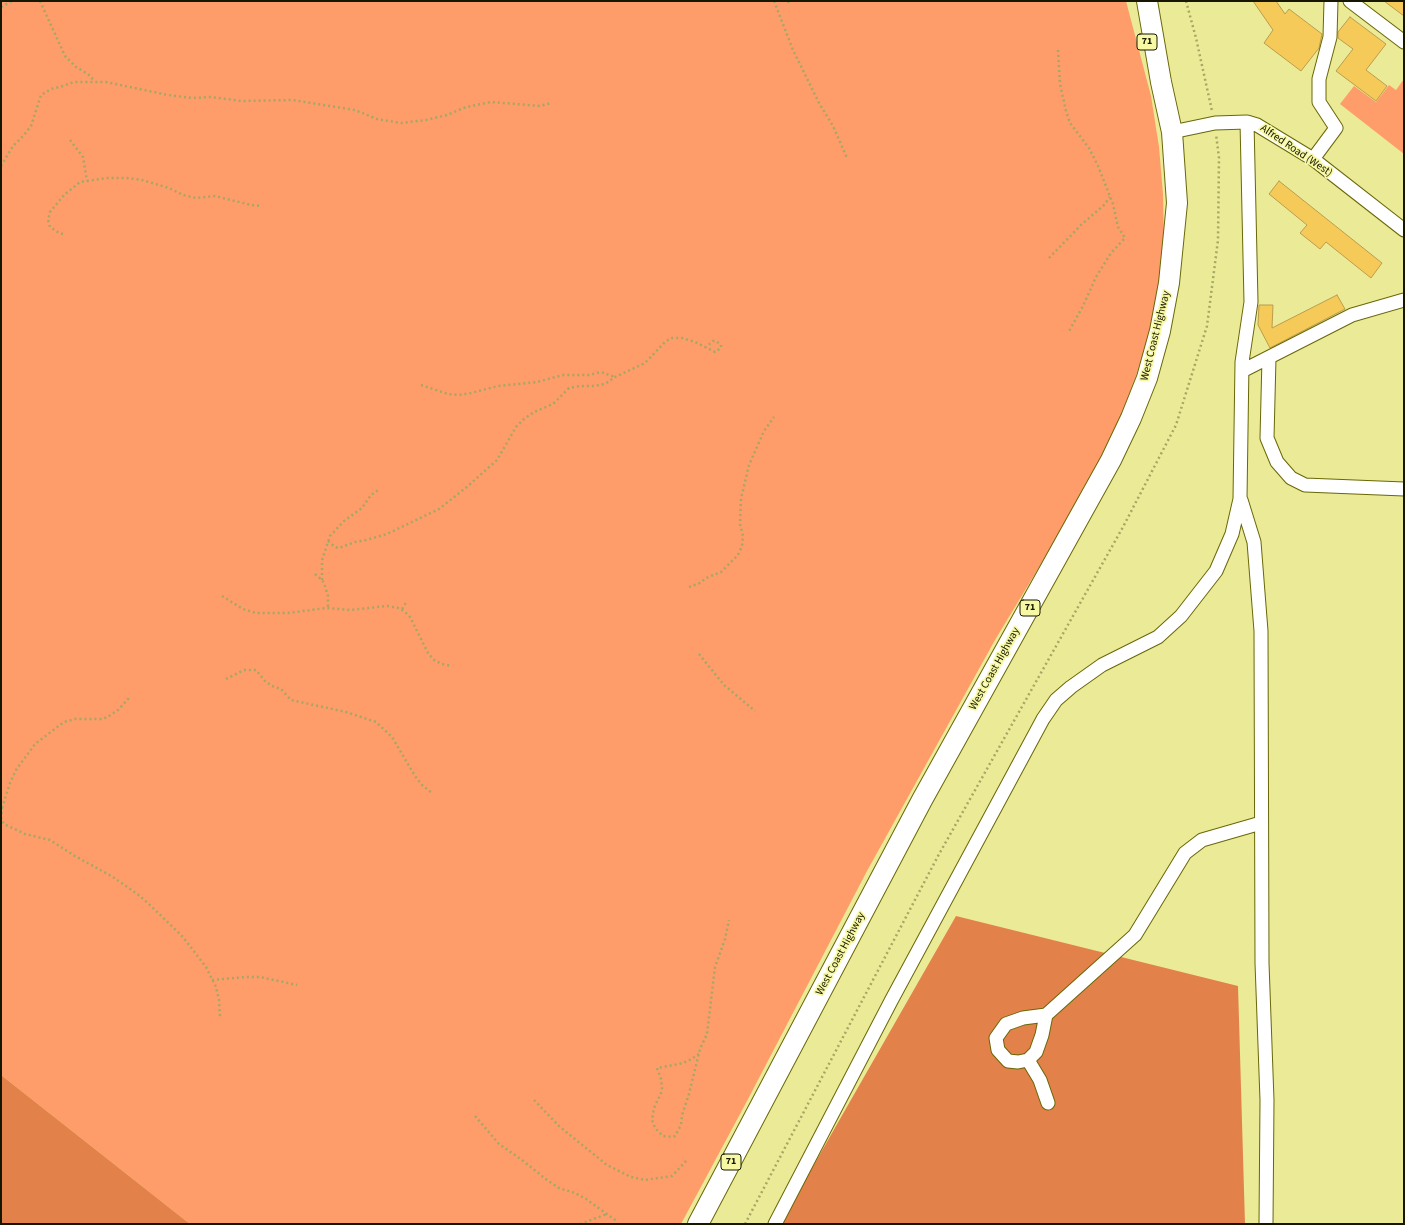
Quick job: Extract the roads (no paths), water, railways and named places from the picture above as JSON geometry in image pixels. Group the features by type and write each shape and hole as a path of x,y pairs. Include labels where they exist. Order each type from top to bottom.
{"highway":[{"name":"West Coast Highway","path":"1136,1 1141,26 1161,82"},
{"name":"West Coast Highway","path":"698,1224 908,828 1111,460 1131,418 1147,378 1160,330 1170,283 1177,203 1172,132 1161,82 1147,1"}],"lane":[{"path":"1313,160 1336,128 1318,102 1320,79 1330,37 1331,1"},
{"path":"1350,1 1404,42"},
{"path":"775,1224 891,1002 1043,718 1056,700 1071,687 1102,665 1158,637 1181,616 1216,571 1232,534 1240,499 1242,362 1251,302 1246,122"},
{"name":"Alfred Road (West)","path":"1172,132 1215,123 1246,122 1257,125 1313,160 1404,230"},
{"path":"1242,371 1352,315 1404,300"},
{"path":"1269,358 1267,438 1277,462 1291,478 1305,485 1404,489"},
{"path":"1240,499 1254,542 1261,631 1262,963 1267,1100 1266,1224"},
{"path":"1046,1015 1042,1035 1036,1052 1028,1060 1018,1062 1008,1061 998,1050 996,1038 1006,1024 1024,1018 1046,1015 1135,935 1185,853 1202,840 1261,823"},
{"path":"1028,1060 1040,1080 1048,1103"}]}
